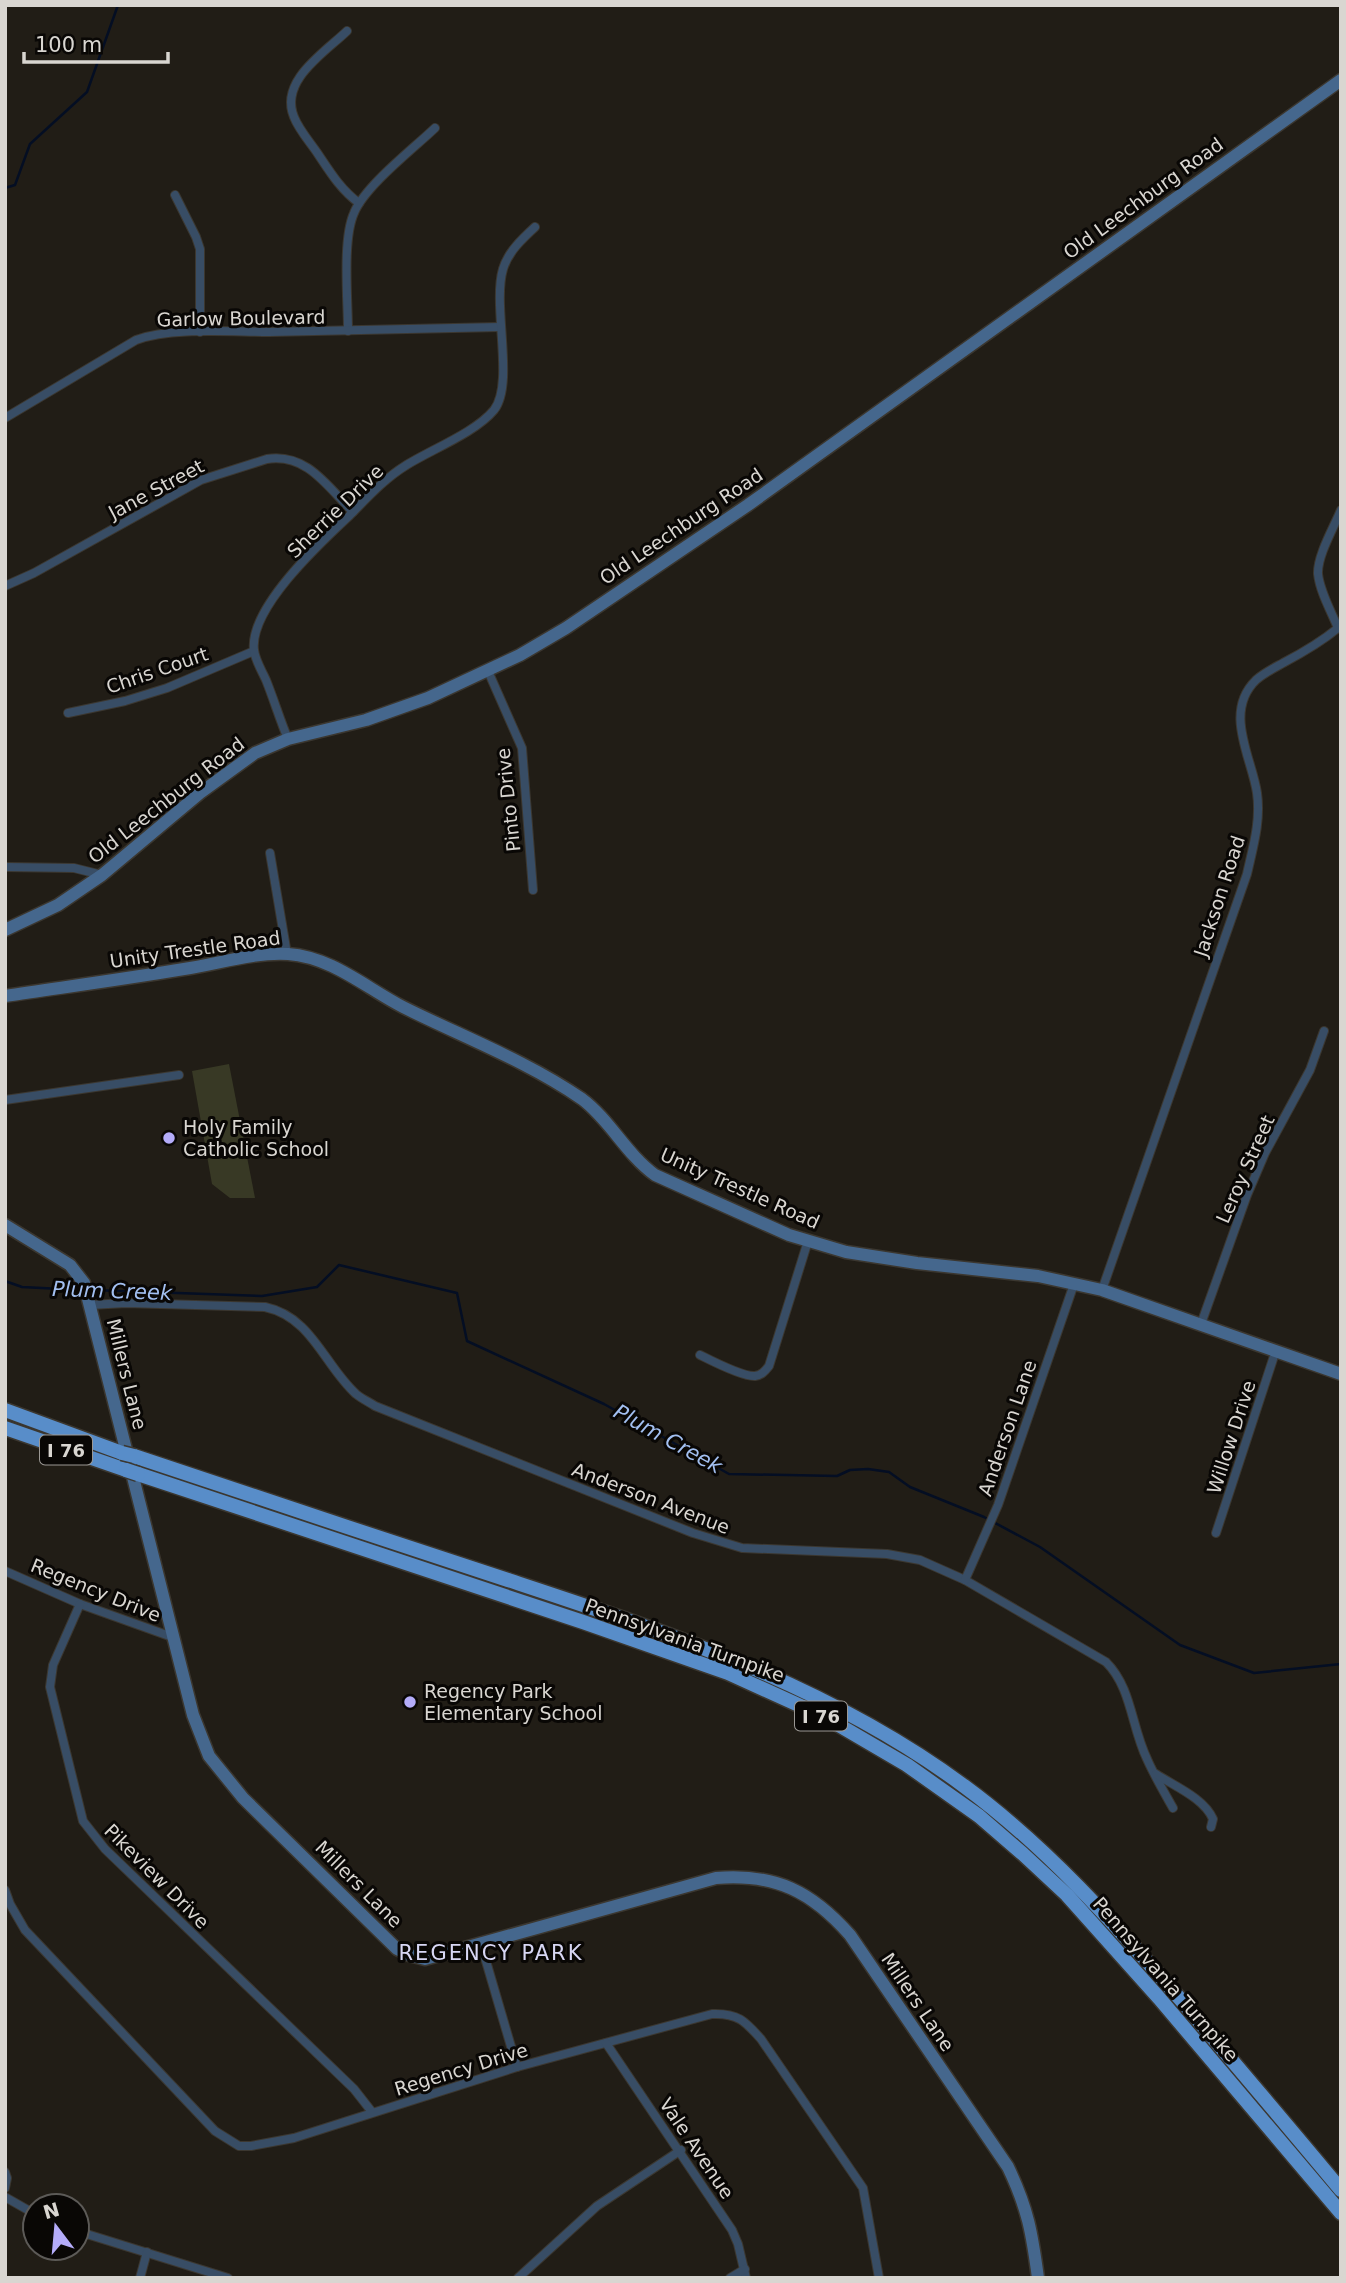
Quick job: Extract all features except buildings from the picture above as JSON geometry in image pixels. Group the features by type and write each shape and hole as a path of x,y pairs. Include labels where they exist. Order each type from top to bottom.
{"highway":[{"name":"Pennsylvania Turnpike","path":"5,1410 128,1455 589,1607 746,1663 852,1714 964,1785 1008,1820 1080,1888 1132,1943 1341,2190"},
{"name":"Pennsylvania Turnpike","path":"5,1428 728,1672 825,1717 907,1765 979,1816 1067,1895 1151,1988 1341,2213"}],"street":[{"path":"346,31 299,78 291,95 291,103 293,116 302,131 346,194 359,203"},
{"name":"Old Leechburg Road","path":"5,930 58,905 102,875 238,763 256,753 288,740 403,708 488,671 566,628 748,505 1341,80"},
{"path":"348,331 348,236 353,215 370,190 435,128"},
{"path":"175,195 200,249 200,331"},
{"name":"Sherrie Drive","path":"254,651 256,633 273,600 305,558 372,493 404,467 452,440 495,409 503,385 500,287 503,268 516,246 535,227"},
{"name":"Garlow Boulevard","path":"5,418 146,336 200,331 500,327"},
{"name":"Jane Street","path":"5,586 34,573 201,480 267,459 296,460 309,468 353,512"},
{"name":"Jackson Road","path":"1102,1290 1247,874 1258,822 1257,793 1240,724 1244,698 1253,683 1264,673 1339,628 1318,575 1320,562 1341,510"},
{"path":"254,651 288,740"},
{"name":"Chris Court","path":"68,713 125,701 167,688 254,651"},
{"name":"Pinto Drive","path":"488,671 522,748 533,890"},
{"path":"270,853 287,954"},
{"path":"5,867 74,868 102,875"},
{"name":"Unity Trestle Road","path":"5,996 254,956 287,954 307,957 332,966 400,1005 555,1080 588,1104 639,1163 655,1175 789,1235 846,1252 916,1263 1038,1276 1102,1290 1341,1374"},
{"name":"Leroy Street","path":"1201,1324 1247,1195 1265,1153 1310,1070 1324,1031"},
{"path":"5,1100 179,1075"},
{"path":"5,1225 69,1265 87,1294"},
{"path":"700,1355 749,1376 760,1375 765,1371 769,1366 808,1241"},
{"name":"Anderson Lane","path":"965,1580 998,1505 1074,1284"},
{"name":"Anderson Avenue","path":"87,1294 140,1303 265,1307 277,1310 297,1321 356,1394 375,1406 693,1533 742,1548 887,1554 920,1560 965,1580 1105,1662 1116,1672 1126,1693 1147,1759 1173,1808"},
{"name":"Millers Lane","path":"87,1294 193,1715 209,1756 243,1798 397,1949 425,1959 716,1878 755,1877 779,1883 810,1898 830,1912 850,1935 1008,2168 1023,2199 1032,2228 1038,2278"},
{"name":"Willow Drive","path":"1216,1532 1276,1350"},
{"name":"Regency Drive","path":"5,1571 80,1604 175,1638"},
{"name":"Pikeview Drive","path":"80,1604 53,1665 50,1687 83,1821 105,1849 354,2089 372,2112"},
{"path":"1156,1774 1202,1804 1213,1819 1211,1827"},
{"name":"Regency Drive","path":"5,1890 25,1930 215,2131 239,2146 294,2138 517,2067 712,2014 724,2014 746,2021 799,2092 863,2188 878,2278"},
{"path":"481,1944 517,2067"},
{"name":"Vale Avenue","path":"606,2043 681,2150 732,2230 746,2273"},
{"path":"517,2278 597,2206 681,2150"},
{"path":"5,2172 5,2188"},
{"path":"5,2197 21,2206"},
{"path":"91,2235 228,2278"},
{"path":"139,2278 147,2252"},
{"path":"730,2278 746,2273"}],"green space":[{"path":"229,1064 255,1198 230,1198 212,1184 192,1071"}],"waterway":[{"path":"5,188 15,185 30,144 87,92 118,5"},
{"name":"Plum Creek","path":"92,1290 262,1296 317,1287 339,1265 457,1293 467,1341 604,1404 729,1474 837,1476 850,1470 889,1472 910,1487 984,1517 1040,1547 1180,1645 1254,1673 1341,1664"},
{"name":"Plum Creek","path":"5,1281 22,1287 81,1290"}],"place":[{"name":"Holy Family Catholic School","path":"169,1138"},
{"name":"Regency Park Elementary School","path":"410,1702"}],"district":[{"name":"REGENCY PARK","path":"491,1953"}]}
